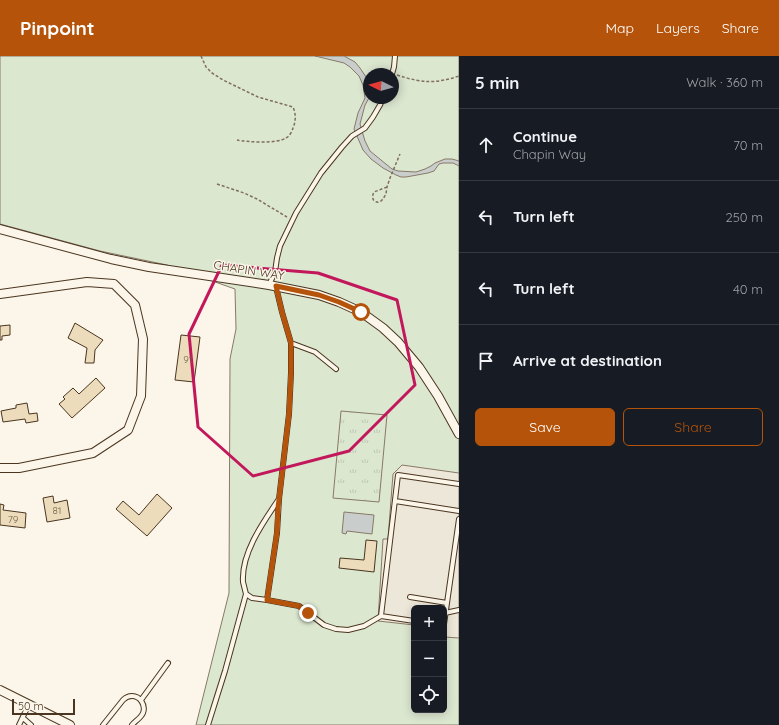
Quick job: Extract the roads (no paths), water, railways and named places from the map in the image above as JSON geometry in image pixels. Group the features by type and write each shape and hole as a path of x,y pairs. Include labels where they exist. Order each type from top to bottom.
{"street":[{"name":"CHAPIN WAY","path":"0,229 111,259 149,267 272,286 319,295 339,302 361,312 383,328 398,342 419,367 438,396 459,434"},
{"path":"0,294 87,282 114,284 135,305 143,339 141,396 128,430 93,453 19,468 0,468"},
{"path":"0,690 70,725"}],"lane":[{"path":"394,68 395,56"},
{"path":"267,600 277,532 289,414 291,373 291,343 282,312 272,286 277,258 280,246 292,220 321,173 352,136 365,128 380,104"},
{"path":"291,343 315,352 336,369"},
{"path":"381,616 398,475 459,484"},
{"path":"208,725 246,594 243,582 244,564 262,523 280,499"},
{"path":"395,501 459,511"},
{"path":"410,597 447,603 459,520"},
{"path":"246,594 252,598 299,606 324,625 336,629 348,630 364,626 381,616 411,621"},
{"path":"447,613 459,610"},
{"path":"141,700 168,663"},
{"path":"103,725 123,700 132,696 141,700 144,708 143,713 132,725"},
{"path":"19,725 29,704"},
{"path":"23,718 31,725"}]}
